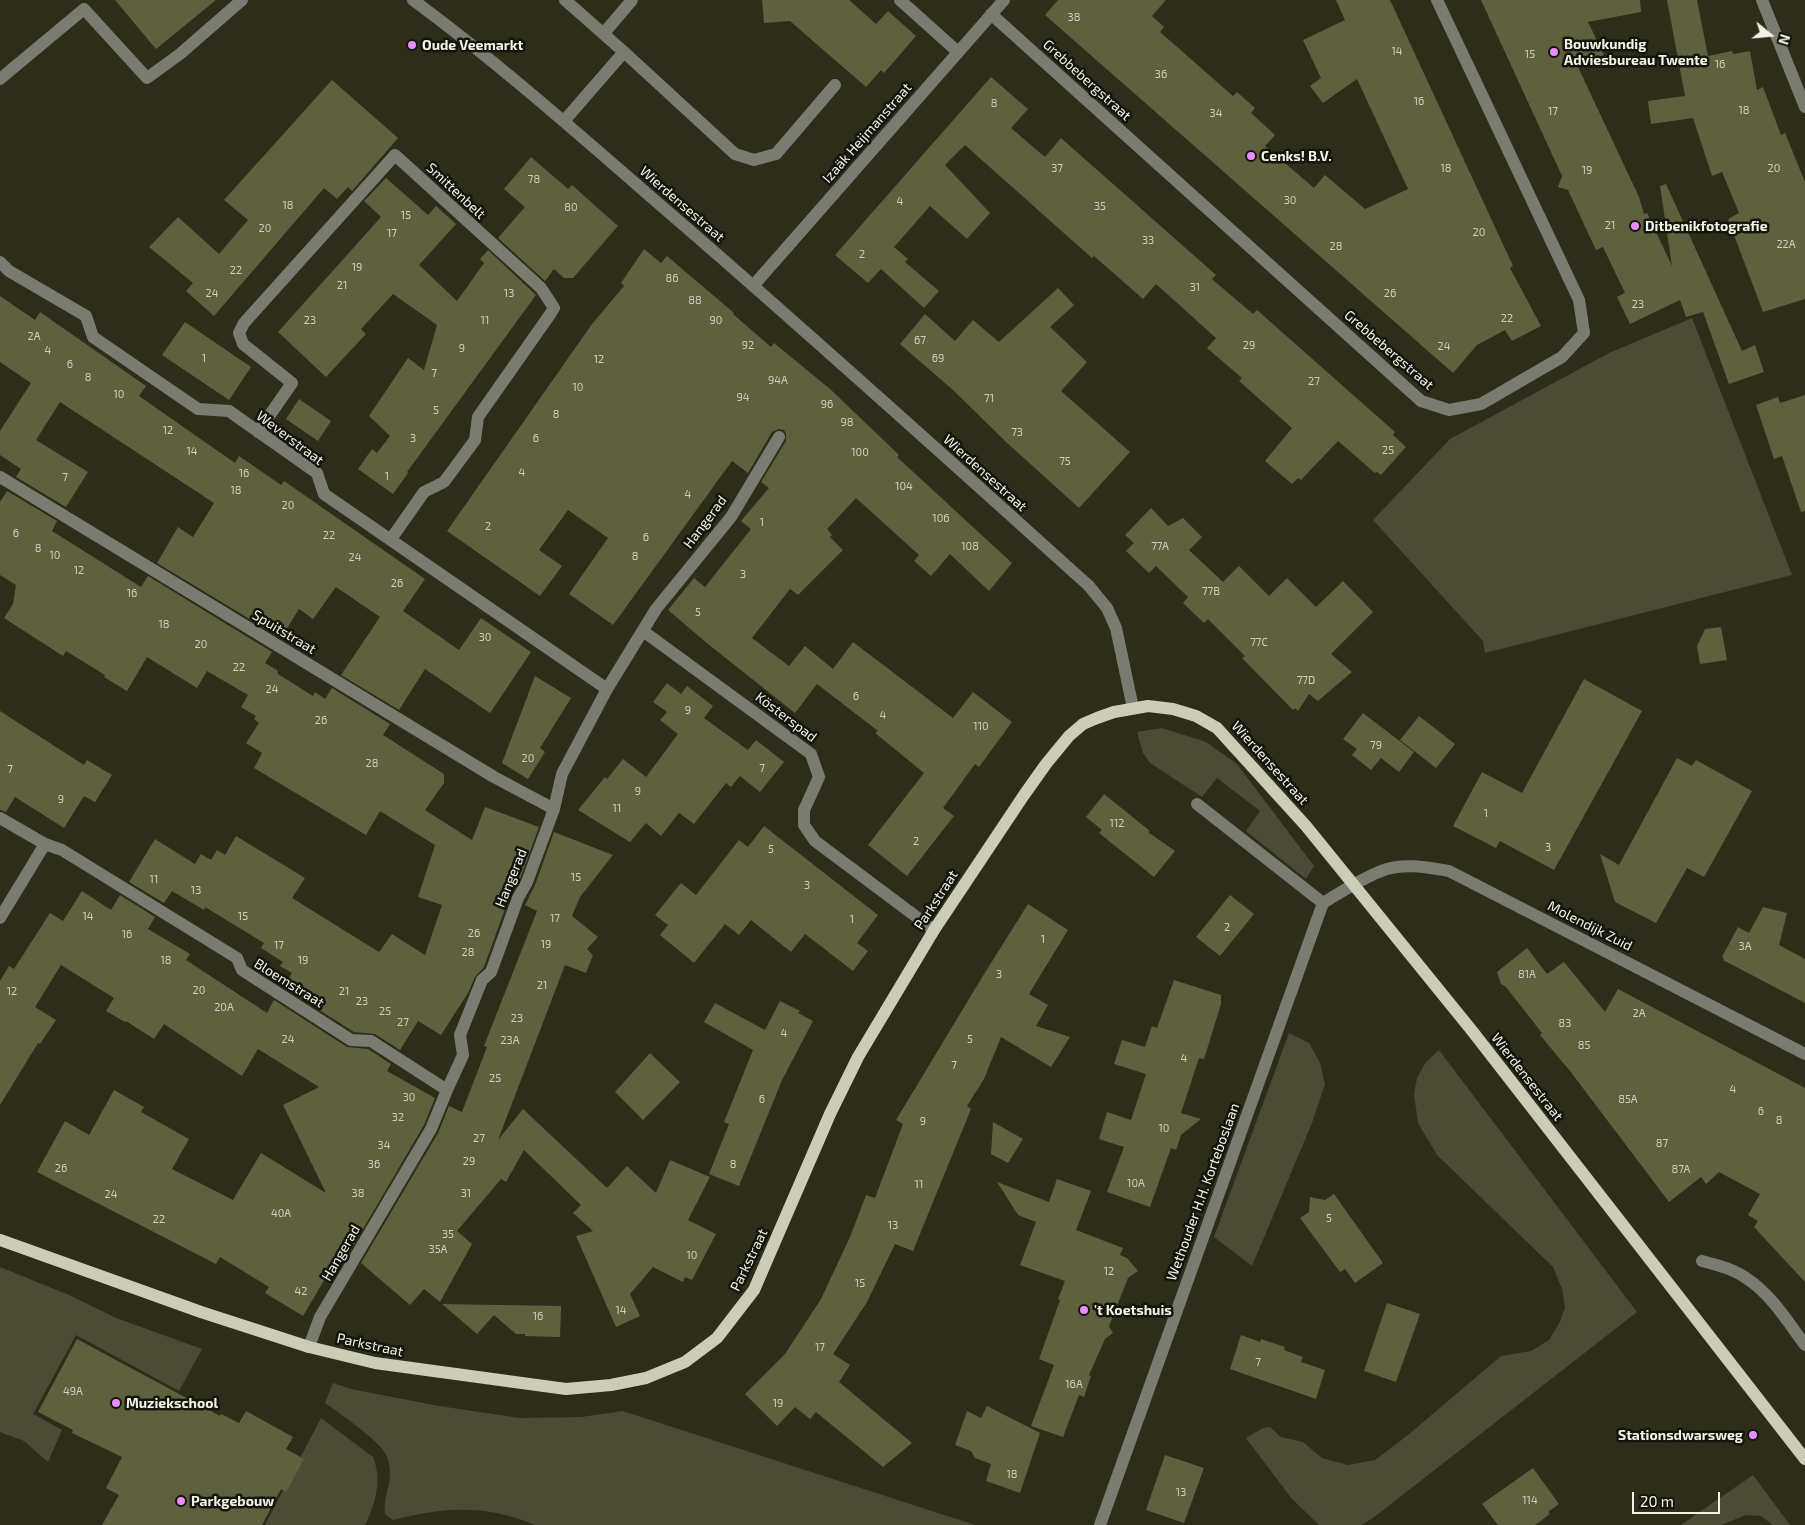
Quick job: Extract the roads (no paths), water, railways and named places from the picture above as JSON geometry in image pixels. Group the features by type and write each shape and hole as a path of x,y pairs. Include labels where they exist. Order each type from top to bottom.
{"main road":[{"name":"Wierdensestraat","path":"1133,708 1148,706 1173,709 1196,716 1217,728 1306,826 1479,1039 1805,1459"},
{"name":"Parkstraat","path":"0,1240 200,1312 309,1347 375,1363 566,1389 611,1385 646,1378 685,1362 718,1338 754,1290 830,1114 858,1057 934,930 1024,795 1069,736 1083,724 1114,712 1133,708"}],"street":[{"path":"0,79 84,9 147,78 180,54 242,0"},
{"name":"Wierdensestraat","path":"413,0 470,42 564,121 753,286 1089,586 1107,608 1116,628 1133,708"},
{"path":"565,0 735,154 754,160 776,154 835,85"},
{"path":"604,34 632,0"},
{"path":"900,0 958,52"},
{"name":"Izaäk Heijmanstraat","path":"753,286 1004,0"},
{"name":"Grebbebergstraat","path":"991,14 1421,401 1449,410 1481,404 1562,357 1584,333 1579,300 1438,0"},
{"path":"1762,0 1805,108"},
{"path":"564,121 624,52"},
{"name":"Smittenbelt","path":"258,432 292,383 243,344 239,333 244,323 395,155 541,288 554,308 478,417 475,440 444,482 424,492 391,539"},
{"name":"Weverstraat","path":"0,262 9,271 86,316 93,337 198,409 229,411 317,473 324,494 607,689"},
{"name":"Hangerad","path":"309,1347 320,1317 431,1128 463,1055 460,1035 482,980 491,972 518,898 527,882 554,808 562,774 607,689 656,609 730,516 779,437"},
{"name":"Spuitstraat","path":"0,477 494,777 554,808"},
{"name":"Kösterspad","path":"643,631 811,754 819,777 804,810 804,825 815,841 934,930"},
{"path":"1197,804 1323,903 1354,885"},
{"name":"Bloemstraat","path":"0,818 46,844 62,850 237,958 242,970 351,1040 371,1041 447,1090"},
{"path":"0,918 46,844"},
{"name":"Molendijk Zuid","path":"1354,885 1388,868 1416,866 1449,870 1805,1054"},
{"name":"Wethouder H.H. Korteboslaan","path":"1100,1525 1323,903"},
{"path":"1702,1261 1725,1267 1746,1278 1780,1311 1805,1345"}],"place":[{"name":"Oude Veemarkt","path":"412,45"},
{"name":"Bouwkundig Adviesbureau Twente","path":"1554,52"},
{"name":"Cenks! B.V.","path":"1251,156"},
{"name":"Ditbenikfotografie","path":"1635,226"},
{"name":"'t Koetshuis","path":"1084,1310"},
{"name":"Muziekschool","path":"116,1403"},
{"name":"Stationsdwarsweg","path":"1753,1435"},
{"name":"Parkgebouw","path":"181,1501"}]}
